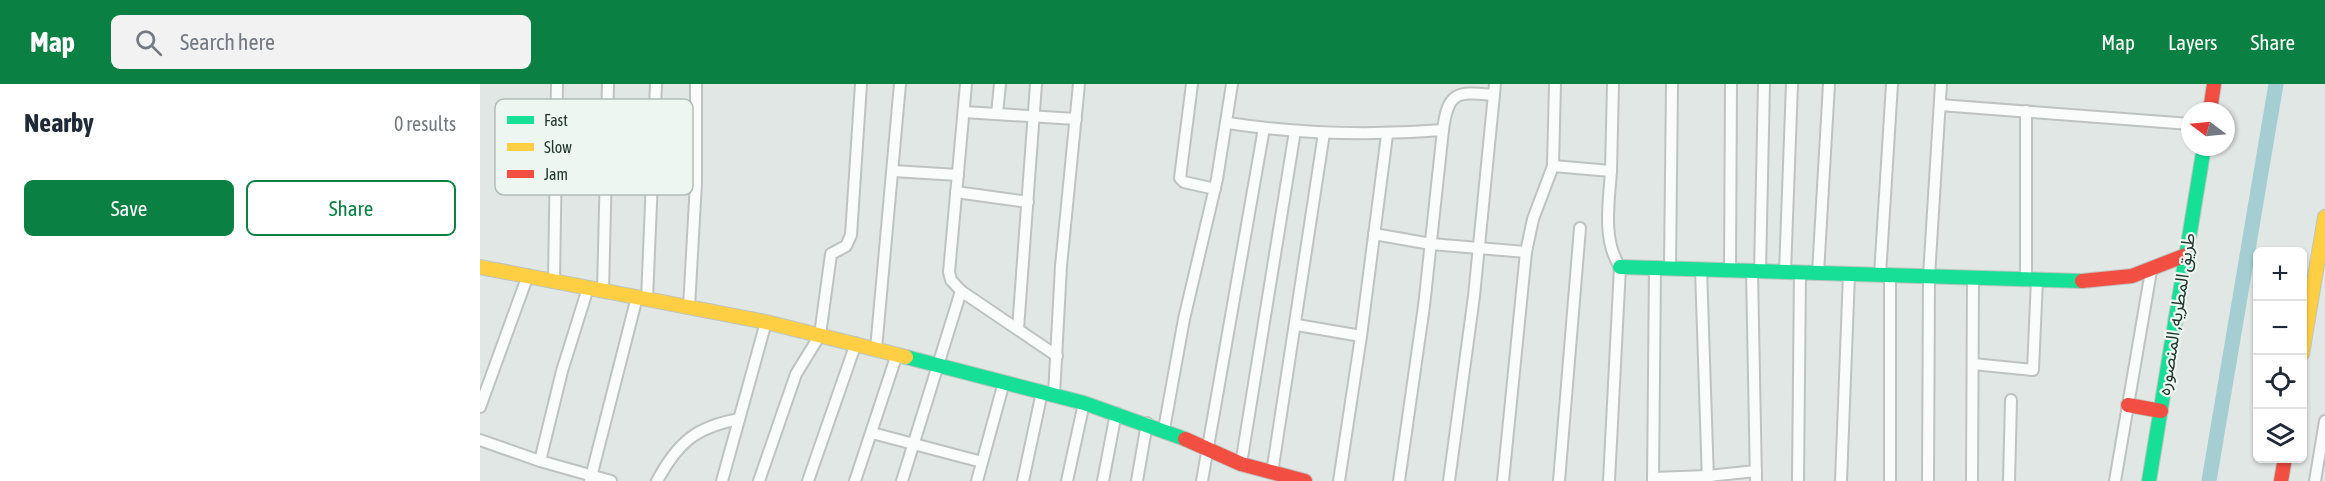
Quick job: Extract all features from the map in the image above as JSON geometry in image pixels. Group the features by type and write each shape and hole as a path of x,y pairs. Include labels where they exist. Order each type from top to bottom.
{"street":[{"path":"557,84 557,99"},
{"path":"608,84 608,99"},
{"path":"656,84 656,99"},
{"path":"690,307 696,183 696,84"},
{"path":"759,481 796,374 820,335 831,254 846,246 851,236 861,84"},
{"path":"876,349 900,84"},
{"path":"966,84 949,272 951,280 961,291 1057,356"},
{"path":"997,114 999,84"},
{"path":"1018,329 1036,84"},
{"path":"1023,481 1057,356 1061,266 1079,84"},
{"path":"1192,84 1180,178 1215,189"},
{"path":"1164,429 1184,319 1215,189 1228,123 1232,84"},
{"path":"1503,481 1526,252 1533,219 1553,166 1555,84"},
{"path":"1609,481 1620,267 1611,251 1609,238 1613,84"},
{"path":"1670,268 1672,84"},
{"path":"1730,270 1731,84"},
{"path":"1655,268 1653,479 1756,476 1756,271 1764,84"},
{"path":"1785,272 1792,84"},
{"path":"1818,273 1829,84"},
{"path":"1890,481 1885,275 1892,84"},
{"path":"1928,481 1929,276 1941,84"},
{"path":"2211,102 2214,84"},
{"path":"1399,481 1448,104 1454,96 1464,93 1495,90 1479,249 1449,481"},
{"path":"1940,105 2181,123"},
{"path":"1972,364 2033,370 2026,111"},
{"path":"964,112 1076,119"},
{"path":"1228,123 1324,133 1387,135 1443,130"},
{"path":"1202,481 1264,128"},
{"path":"1241,464 1295,131"},
{"path":"1266,475 1297,326 1324,133"},
{"path":"1339,481 1361,336 1387,135"},
{"name":"طريق المطريه, المنصوره","path":"2150,481 2202,156"},
{"path":"1553,166 1611,171"},
{"path":"893,171 958,175"},
{"path":"956,192 1028,202"},
{"path":"554,281 555,195"},
{"path":"603,291 605,195"},
{"path":"590,478 642,298 652,195"},
{"path":"2307,324 2325,217"},
{"path":"1559,481 1580,228"},
{"path":"1374,234 1431,244 1526,252"},
{"path":"1620,267 2113,280 2151,271 2186,255"},
{"path":"480,267 766,322 856,343 1084,403 1164,429 1266,475 1305,481"},
{"path":"1701,269 1708,479"},
{"path":"2115,481 2151,271"},
{"path":"1798,481 1800,272"},
{"path":"1841,481 1849,274"},
{"path":"480,407 528,275"},
{"path":"1972,481 1973,278"},
{"path":"540,461 562,371 588,288"},
{"path":"902,481 961,291"},
{"path":"722,481 766,322"},
{"path":"1297,326 1361,336"},
{"path":"808,481 856,343"},
{"path":"855,481 897,354"},
{"path":"977,481 1004,382"},
{"path":"2009,481 2011,400"},
{"path":"1067,481 1084,403"},
{"path":"2128,405 2161,411"},
{"path":"1103,481 1116,413"},
{"path":"657,481 672,456 693,434 712,424 740,419"},
{"path":"2315,481 2322,462 2325,421"},
{"path":"1137,481 1147,423"},
{"path":"872,433 982,462"},
{"path":"480,440 590,478 611,481"},
{"path":"2281,481 2284,463"}],"waterway":[{"path":"2209,481 2276,84"}],"traffic: fast":[{"path":"2149,481 2203,156"},
{"path":"1620,267 2082,281"},
{"path":"906,357 1084,403 1185,439"}],"traffic: slow":[{"path":"2307,324 2325,217"},
{"path":"480,267 766,322 906,357"}],"traffic: jam":[{"path":"2211,102 2214,84"},
{"path":"2082,281 2132,276 2186,255"},
{"path":"2128,405 2161,411"},
{"path":"1185,439 1241,464 1305,481"},
{"path":"2281,481 2284,463"}]}
